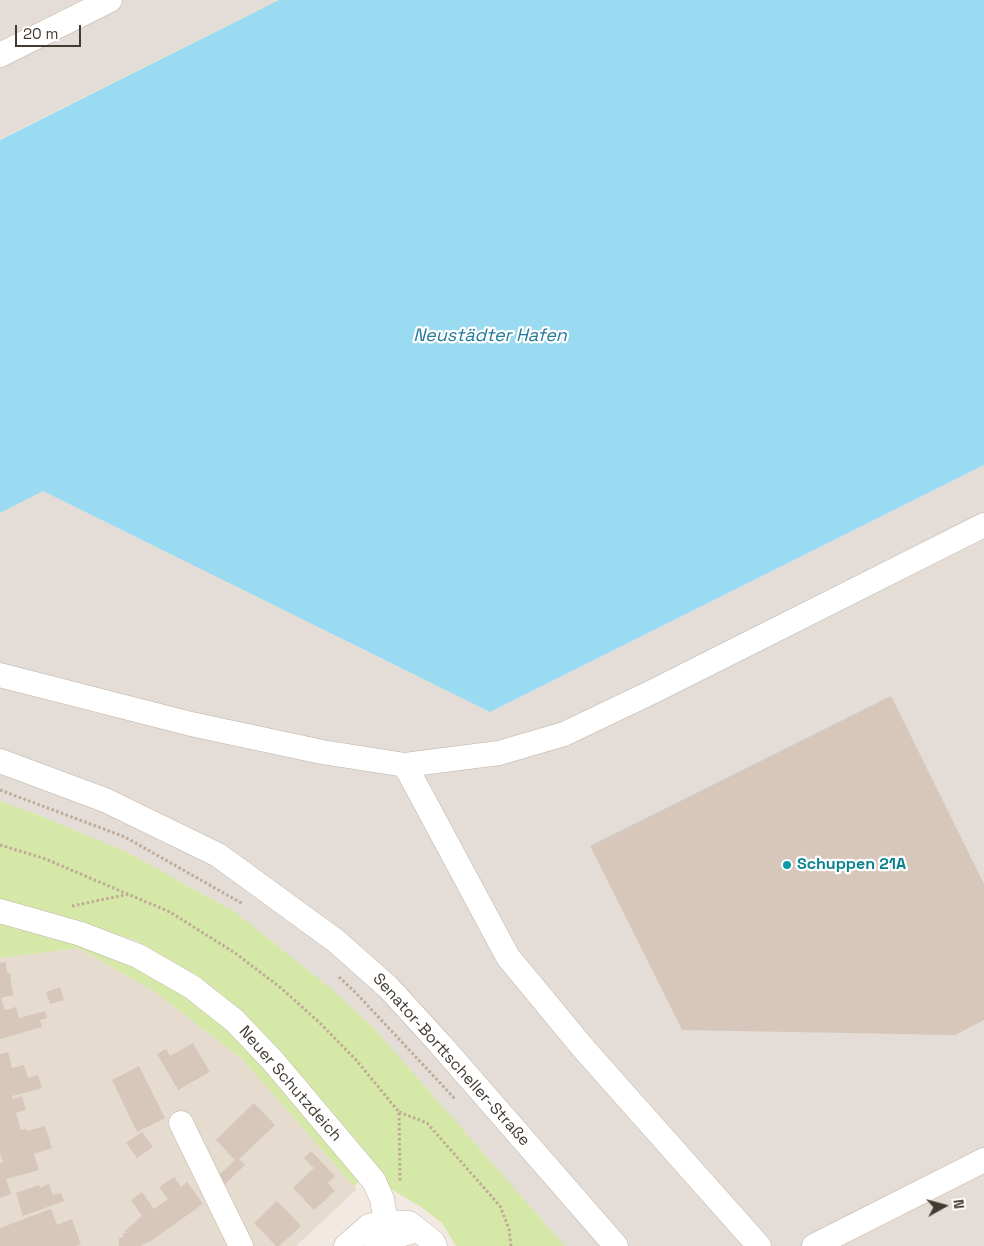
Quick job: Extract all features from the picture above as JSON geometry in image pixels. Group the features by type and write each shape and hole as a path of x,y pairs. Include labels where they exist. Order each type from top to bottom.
{"street":[{"path":"0,55 110,0"},
{"path":"0,675 191,724 322,752 404,765 499,753 564,734 654,691 984,525"},
{"name":"Senator-Borttscheller-Straße","path":"0,761 105,800 218,855 336,941 388,987 616,1246"},
{"path":"404,765 508,957 584,1049 759,1246"},
{"name":"Neuer Schutzdeich","path":"0,911 81,934 138,956 192,987 234,1021 273,1061 374,1181 382,1199 386,1222"},
{"path":"181,1123 241,1246"},
{"path":"814,1246 984,1160"},
{"path":"346,1246 369,1226 386,1222 409,1223 433,1242 435,1246"},
{"path":"377,1246 392,1237 418,1230"}],"path":[{"path":"0,790 125,837 246,906"},
{"path":"0,845 42,858 170,912 235,953 280,988 321,1024 356,1060 399,1112 427,1122 500,1206 509,1229 510,1246"},
{"path":"63,908 130,894"},
{"path":"336,974 461,1106"},
{"path":"399,1112 400,1185"}],"shaded area":[{"path":"0,0 279,0 0,139"},
{"path":"984,465 984,1246 565,1246 373,1027 328,986 235,912 127,852 0,801 0,513 43,491 490,712"},
{"path":"79,948 155,992 241,1058 357,1189 296,1246 0,1246 0,958"}],"green space":[{"path":"0,801 127,852 235,912 328,986 373,1027 565,1246 456,1246 442,1223 421,1207 391,1189 250,1020 187,970 137,941 0,899"},
{"path":"0,921 52,939 84,945 135,961 234,1029 362,1179 354,1186 241,1058 155,992 79,948 0,958"}],"water":[{"name":"Neustädter Hafen","path":"279,0 984,0 984,465 490,712 43,491 0,513 0,140"}],"building":[{"name":"Schuppen 21A","path":"891,696 984,884 984,1020 955,1035 682,1030 590,846"},
{"path":"6,962 7,973 10,973 13,995 1,998 5,1010 16,1007 19,1018 45,1011 47,1018 40,1020 42,1027 0,1039 0,963"},
{"path":"60,987 64,1000 50,1004 46,992"},
{"path":"193,1043 210,1072 178,1090 157,1054 166,1049 170,1056"},
{"path":"8,1052 12,1068 24,1065 28,1078 38,1075 42,1088 12,1096 13,1099 22,1096 26,1110 16,1113 21,1130 27,1129 27,1131 45,1126 52,1148 34,1154 39,1170 6,1179 11,1194 0,1198 0,1163 3,1163 0,1153 0,1054"},
{"path":"139,1066 165,1118 137,1132 112,1080"},
{"path":"254,1103 275,1125 239,1159 245,1165 224,1185 219,1175 235,1160 216,1140"},
{"path":"142,1132 153,1147 137,1158 126,1143"},
{"path":"311,1151 335,1176 328,1183 335,1191 314,1210 293,1188 314,1168 304,1158"},
{"path":"174,1177 181,1187 187,1182 203,1204 148,1243 141,1246 119,1246 119,1238 124,1237 123,1233 127,1233 125,1231 142,1216 131,1200 142,1192 154,1209 168,1199 159,1187"},
{"path":"49,1184 53,1195 61,1193 64,1201 23,1216 16,1193 39,1185 40,1188"},
{"path":"277,1201 301,1226 279,1246 276,1246 254,1223"},
{"path":"51,1209 57,1225 72,1219 81,1244 75,1246 0,1246 0,1228"}],"place":[{"name":"Schuppen 21A","path":"787,865"}]}
